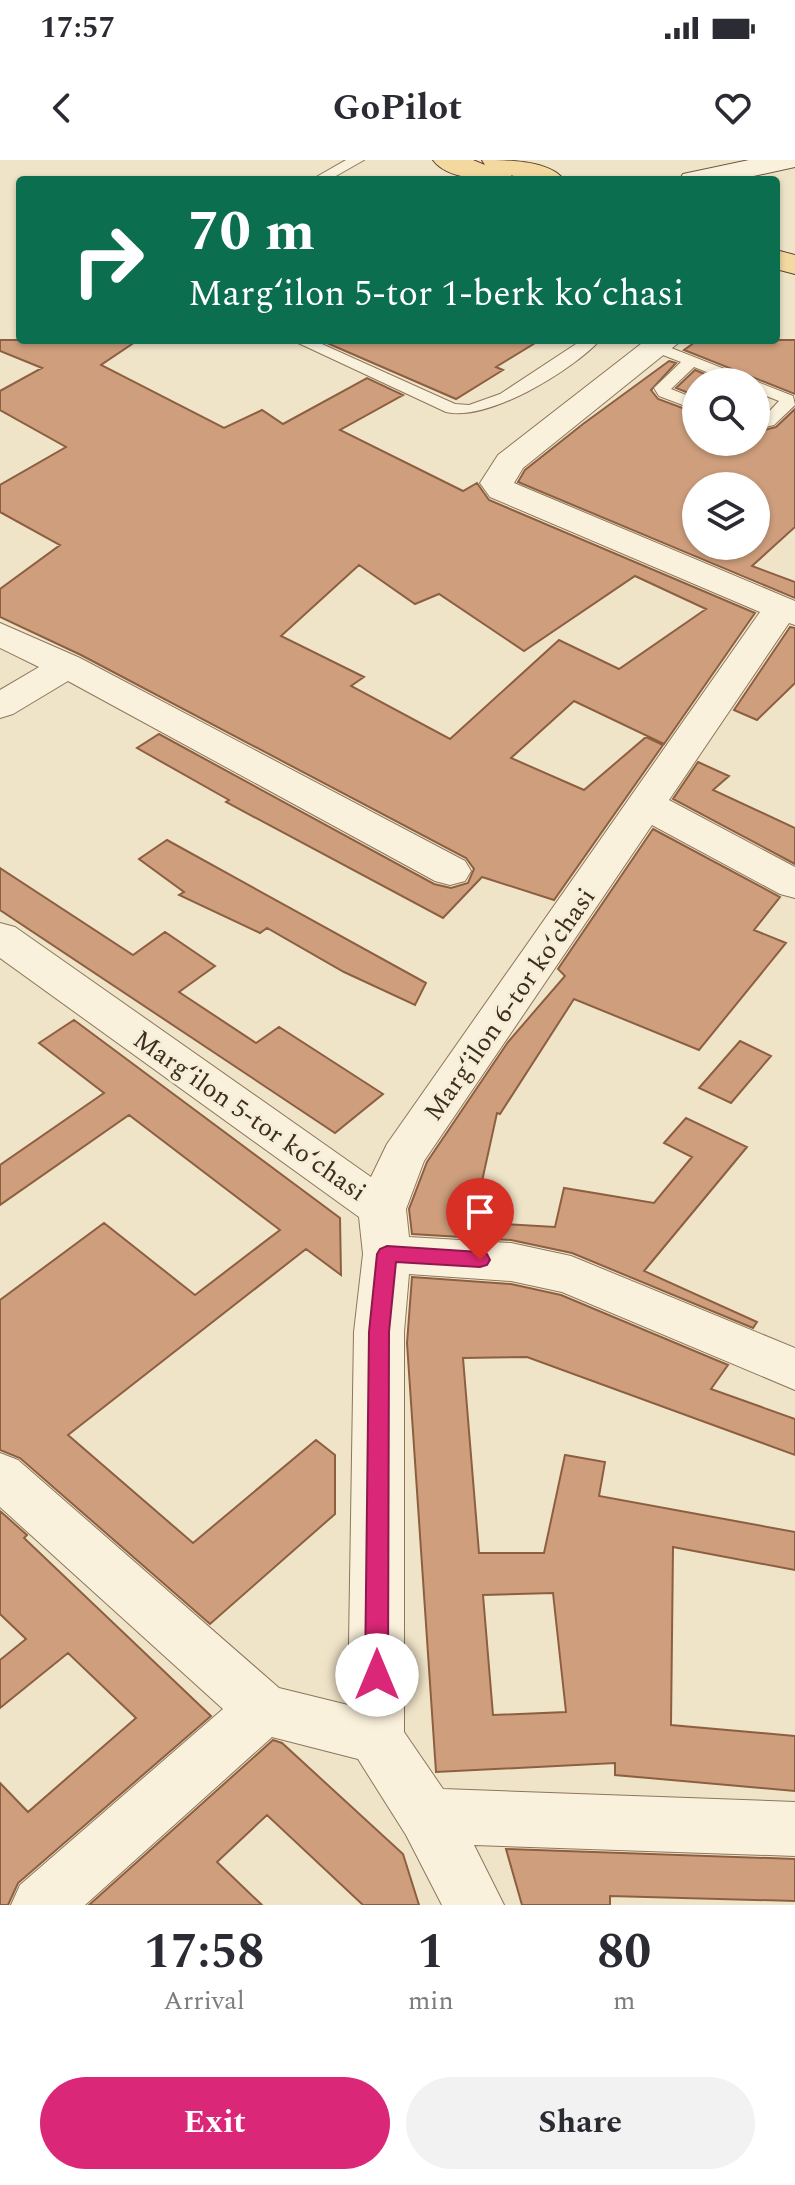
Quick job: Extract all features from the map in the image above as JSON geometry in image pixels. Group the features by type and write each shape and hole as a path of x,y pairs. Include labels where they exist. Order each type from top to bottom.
{"main road":[{"path":"447,160 489,176"},
{"path":"496,160 539,176"}],"street":[{"path":"703,176 727,166 791,160"},
{"name":"Margʻilon 6-tor koʻchasi","path":"384,1232 403,1156 647,805 788,611 624,539 502,490 497,483 510,462 671,349"},
{"path":"0,634 67,666 450,871"},
{"path":"0,706 67,666"},
{"path":"647,805 795,884"},
{"name":"Margʻilon 5-tor koʻchasi","path":"0,937 384,1232"},
{"path":"474,1905 427,1816 376,1738 379,1332 384,1232 571,1275 795,1370"},
{"path":"0,1475 263,1709 376,1738"},
{"path":"41,1905 263,1709"},
{"path":"427,1816 795,1829"}],"lane":[{"path":"326,176 357,160"},
{"path":"309,344 452,409 467,410 495,403 586,344"},
{"path":"682,400 665,393 662,388 671,349 714,368"},
{"path":"770,392 787,399 787,405 770,420"}],"building":[{"path":"0,340 16,340 16,344 132,344 101,365 224,428 262,410 283,424 367,378 403,395 340,430 463,491 477,483 489,500 755,613 664,744 574,701 511,758 584,790 646,737 663,745 554,900 482,877 443,918 226,802 229,800 137,748 159,734 434,884 451,888 468,883 474,869 466,858 81,655 0,617 0,589 60,545 0,512 0,485 66,447 0,410 0,391 42,368 0,351","holes":["359,565 415,604 439,594 524,651 635,576 706,609 619,669 559,640 450,739 351,686 364,677 281,636"]},
{"path":"780,340 795,340 795,394 770,384 770,368 729,368 684,350 692,344 780,344"},
{"path":"329,344 533,344 496,367 503,370 456,399"},
{"path":"669,361 676,363 651,390 658,399 682,408 682,456 770,456 770,428 776,427 795,409 795,527 770,550 770,472 682,472 682,551 518,482 525,470"},
{"path":"704,560 759,560 752,566 795,582 795,598"},
{"path":"790,627 795,628 795,683 757,720 734,710"},
{"path":"698,762 729,776 713,790 795,828 795,864 673,799"},
{"path":"653,829 780,897 754,930 786,943 699,1050 574,999 500,1114 497,1113 473,1222 555,1227 564,1188 654,1203 692,1157 664,1143 686,1118 747,1147 644,1271 757,1322 753,1328 572,1253 511,1240 412,1234 409,1209 427,1162 508,1042 565,976 558,969"},
{"path":"167,840 426,983 415,1005 344,972 267,928 260,933 179,895 184,892 139,859"},
{"path":"0,868 133,955 165,932 215,966 179,992 256,1043 279,1027 383,1094 335,1133 0,910"},
{"path":"74,1020 340,1218 341,1275 306,1249 68,1435 193,1543 316,1440 335,1455 335,1514 210,1624 20,1458 0,1450 0,1300 104,1223 195,1295 280,1230 129,1115 0,1205 0,1165 104,1093 39,1043"},
{"path":"740,1041 771,1056 731,1103 699,1088"},
{"path":"412,1277 511,1284 561,1295 728,1365 711,1389 795,1419 795,1455 527,1357 463,1358 479,1553 544,1553 565,1455 605,1462 599,1496 795,1532 795,1570 673,1547 671,1725 795,1736 795,1791 615,1775 615,1763 436,1772 407,1343","holes":["553,1593 566,1712 493,1715 483,1595"]},
{"path":"0,1511 27,1535 24,1538 211,1716 18,1883 8,1905 0,1905 0,1783 28,1812 136,1718 68,1653 0,1708 0,1660 26,1639 0,1614"},
{"path":"273,1740 282,1743 403,1854 419,1905 363,1905 267,1815 217,1862 262,1905 89,1905"},
{"path":"506,1849 795,1859 795,1901 610,1896 610,1905 522,1905"}],"route":[{"path":"377,1675 379,1332 387,1254 480,1260"}]}
